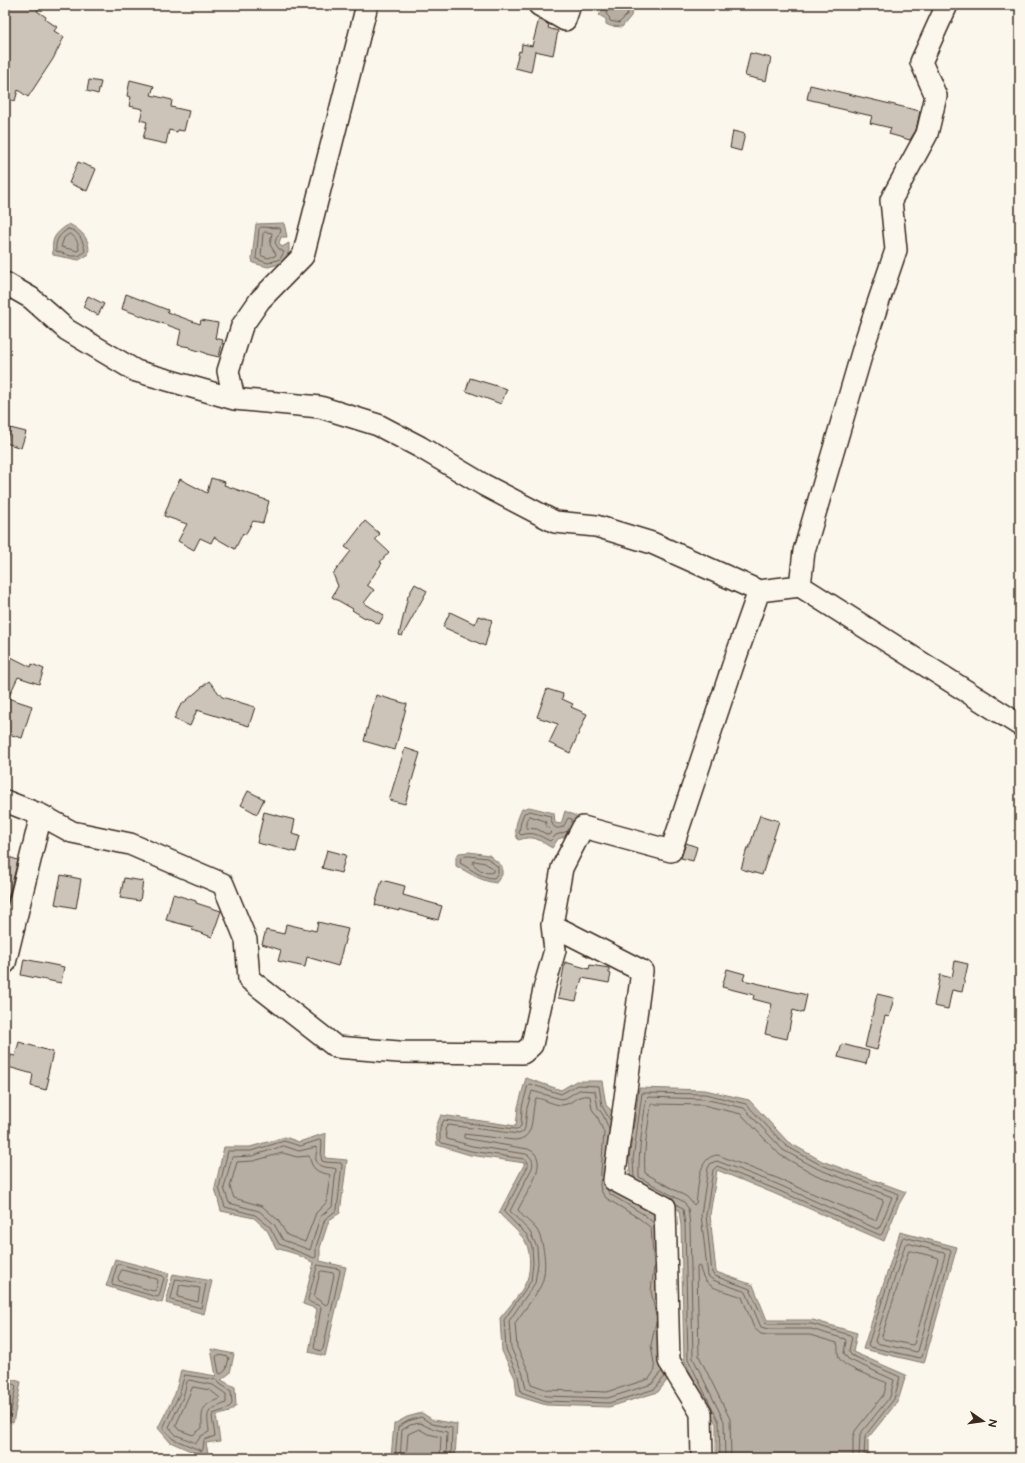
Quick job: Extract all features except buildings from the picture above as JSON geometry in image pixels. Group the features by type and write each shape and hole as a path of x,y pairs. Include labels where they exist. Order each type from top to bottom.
{"street":[{"path":"234,399 228,372 242,326 260,300 303,256 367,5"},
{"path":"539,5 565,20 570,5"},
{"path":"800,586 804,551 866,340 896,250 891,200 927,134 936,96 921,62 947,5"},
{"path":"5,283 32,298 68,330 136,371 234,399 320,407 378,424 484,485 555,522 596,526 652,543 759,591 800,586 1020,725"},
{"path":"5,801 41,815 72,832 130,844 223,884 246,940 249,979 336,1047 399,1052 523,1053 532,1045 555,950 552,925 562,868 583,827 671,851 759,591"},
{"path":"5,963 41,815"},
{"path":"552,925 642,971 614,1180 665,1207 669,1361 701,1413 702,1458"}],"water":[{"path":"603,5 634,5 631,16 622,27 610,26 606,24 606,19 599,15 605,7"},
{"path":"284,223 287,237 281,237 279,243 282,247 289,243 289,251 284,263 268,267 253,263 252,258 256,224"},
{"path":"69,224 78,229 87,240 89,250 88,255 79,260 53,255 53,240 55,236"},
{"path":"529,807 554,813 555,823 561,824 565,811 578,817 573,834 558,839 552,848 543,842 532,838 518,840 516,832 517,821 522,809"},
{"path":"469,852 489,855 502,866 502,875 496,883 480,879 456,866 456,857 459,853"},
{"path":"526,1078 561,1090 576,1081 602,1081 606,1105 611,1110 620,1130 615,1186 665,1220 672,1374 658,1392 609,1407 546,1405 517,1396 515,1378 502,1351 500,1318 515,1300 527,1280 530,1258 526,1242 499,1213 525,1163 470,1155 437,1145 436,1127 441,1115 516,1126 518,1107"},
{"path":"639,1088 705,1090 749,1100 788,1142 822,1161 906,1192 898,1206 884,1241 717,1170 710,1215 716,1272 753,1285 767,1320 813,1320 857,1333 853,1352 906,1375 898,1401 868,1438 868,1458 716,1458 716,1424 684,1360 681,1226 679,1210 653,1194 631,1184 629,1160"},
{"path":"326,1133 325,1158 347,1160 340,1213 329,1220 320,1248 320,1261 346,1267 325,1356 309,1352 317,1309 303,1304 314,1263 296,1254 276,1248 267,1230 254,1218 221,1211 215,1188 224,1147 250,1147 285,1137 299,1142"},
{"path":"900,1232 957,1247 924,1363 863,1349"},
{"path":"115,1259 169,1273 162,1303 106,1286"},
{"path":"173,1274 212,1281 204,1314 166,1303"},
{"path":"211,1349 234,1354 230,1373 221,1380 235,1387 236,1406 229,1412 216,1416 220,1441 206,1443 209,1458 207,1458 170,1442 158,1428 175,1394 181,1370 216,1376"},
{"path":"5,1377 21,1382 13,1423 5,1420"},
{"path":"422,1413 433,1420 457,1424 455,1458 391,1458 394,1424 407,1417"}]}
